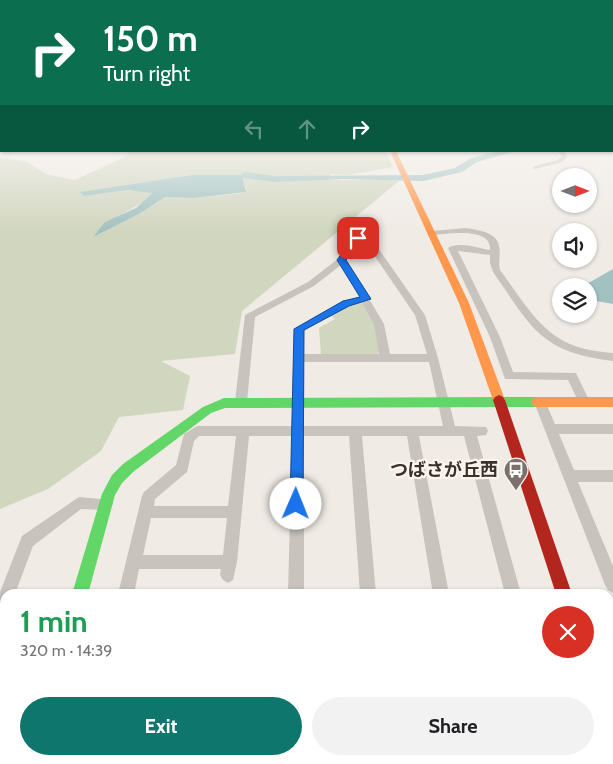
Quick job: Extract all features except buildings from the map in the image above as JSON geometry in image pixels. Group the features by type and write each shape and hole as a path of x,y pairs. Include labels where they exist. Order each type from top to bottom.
{"street":[{"path":"398,161 464,303 500,402 562,589"},
{"path":"535,167 560,161"},
{"path":"241,402 250,315 311,284 342,260 361,230 420,315 450,432"},
{"path":"432,233 468,231 481,233 494,242 496,270 550,339 572,351 613,358"},
{"path":"495,253 465,248 452,248 495,337 509,376 572,376 584,402"},
{"path":"342,260 379,324 385,358"},
{"path":"296,589 299,329 346,303 366,299"},
{"path":"298,358 432,358"},
{"path":"540,402 613,585"},
{"path":"81,589 106,504 117,479 147,454 207,410 224,403 613,402"},
{"path":"551,429 613,429"},
{"path":"127,589 149,496 182,468 188,438 197,431 475,431 512,589"},
{"path":"356,431 368,589"},
{"path":"412,431 440,589"},
{"path":"134,562 229,568 243,432"},
{"path":"570,476 613,476"},
{"path":"9,589 27,541 79,503 106,504"},
{"path":"145,512 235,512"}],"green space":[{"path":"0,161 26,161 46,174 75,180 117,161 390,161 393,167 347,175 330,174 330,180 400,180 242,311 235,354 161,361 190,376 183,410 119,417 101,451 48,489 0,509","holes":["192,175 234,175 243,179 246,188 244,193 194,198 165,197 139,214 94,236 107,223 138,205 152,192 128,190 84,196 81,192"]},
{"path":"360,303 366,306 373,317 380,352 376,355 321,355 319,328 335,319 331,315 346,306"}],"water":[{"path":"192,175 245,175 243,179 246,192 194,198 165,197 139,214 93,237 105,222 136,208 152,193 128,190 84,196 80,192"},
{"path":"613,269 613,304 597,301 597,278"}],"waterway":[{"path":"347,177 423,178 458,170 473,161"},
{"path":"245,175 256,175 274,179 339,178"}],"traffic: fast":[{"path":"81,589 109,494 117,479 128,468 207,410 224,403 537,402"}],"traffic: slow":[{"path":"398,161 464,303 499,400"},
{"path":"537,402 613,402"}],"traffic: jam":[{"path":"499,400 562,589"}],"place":[{"name":"つばさが丘西","path":"516,491"}],"route":[{"path":"296,504 299,329 346,303 366,299 342,260 358,238"}]}
